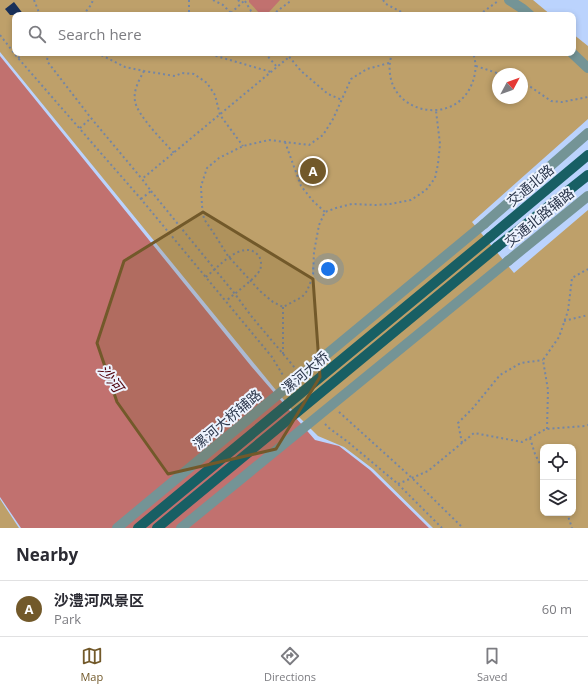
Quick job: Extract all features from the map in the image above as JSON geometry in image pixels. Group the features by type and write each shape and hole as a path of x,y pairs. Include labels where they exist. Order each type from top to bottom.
{"main road":[{"name":"交通北路","path":"490,237 588,155"},
{"name":"交通北路","path":"497,247 588,175"},
{"name":"漯河大桥","path":"138,528 490,237"},
{"name":"漯河大桥","path":"157,528 497,247"}],"street":[{"path":"516,2 527,12"},
{"path":"575,56 588,68"},
{"name":"漯河大桥辅路","path":"117,528 484,224 588,133"},
{"name":"交通北路辅路","path":"181,528 588,196"}],"path":[{"path":"34,0 39,12"},
{"path":"85,12 93,0"},
{"path":"189,0 189,12"},
{"path":"212,0 222,5 229,12"},
{"path":"238,0 241,3"},
{"path":"231,12 245,0 252,12"},
{"path":"276,12 292,0"},
{"path":"383,0 386,4 401,12"},
{"path":"483,12 499,0"},
{"path":"0,35 12,50"},
{"path":"21,56 18,58 142,199 272,357 288,381"},
{"path":"48,56 47,61 91,118 151,191 142,199"},
{"path":"103,56 125,66 144,71 175,76 182,73 194,74 207,83 215,95 220,115 243,146"},
{"path":"216,56 271,72"},
{"path":"268,56 277,67"},
{"path":"142,179 289,56 301,71 328,94 342,100"},
{"path":"391,56 389,63 390,75 394,87 401,98 412,106 423,110 436,111 449,108 460,101 469,91 474,79 476,66 474,56"},
{"path":"283,307 273,302 260,292 229,258 204,220 201,186 207,168 219,158 243,146 269,140 309,145 323,135 342,100 351,79 367,69 389,63"},
{"path":"476,66 492,71"},
{"path":"144,71 138,82 134,100 138,110 174,153"},
{"path":"528,85 551,101 562,102 588,97"},
{"path":"283,307 302,297 307,291 313,276 314,252 319,225 325,212 352,204 390,204 410,200 426,190 435,178 438,164 440,144 436,111"},
{"path":"79,128 91,118"},
{"path":"285,142 301,186 325,212"},
{"path":"206,277 239,251 247,250 258,255 261,268 256,275 226,301"},
{"path":"546,429 548,390 543,360 559,338 568,311 572,278 588,269"},
{"path":"283,307 283,354"},
{"path":"564,321 588,315"},
{"path":"462,443 458,423 473,408 500,375 521,363 543,360"},
{"path":"324,422 329,428 398,484 442,528"},
{"path":"398,484 428,472 474,433 522,442 546,429 588,425"},
{"path":"530,438 540,464"},
{"path":"568,516 572,528"}],"highlighted area":[{"path":"203,212 313,279 320,377 276,449 168,474 117,402 97,343 124,261"}],"shaded area":[{"path":"0,0 533,0 547,12 12,12 12,56 576,56 576,36 588,46 588,119 472,222 514,273 588,210 588,528 433,528 373,469 344,447 318,436 293,411 0,52"},
{"path":"0,499 19,528 0,528"}],"water":[{"path":"249,0 280,0 269,12 258,12 249,2"},
{"name":"沙河","path":"0,56 251,366 315,440 339,446 370,470 429,528 21,528 0,497"}],"building":[{"path":"14,2 22,12 12,12 12,15 10,15 5,9"}],"place":[{"name":"沙澧河风景区","path":"313,171"}]}
